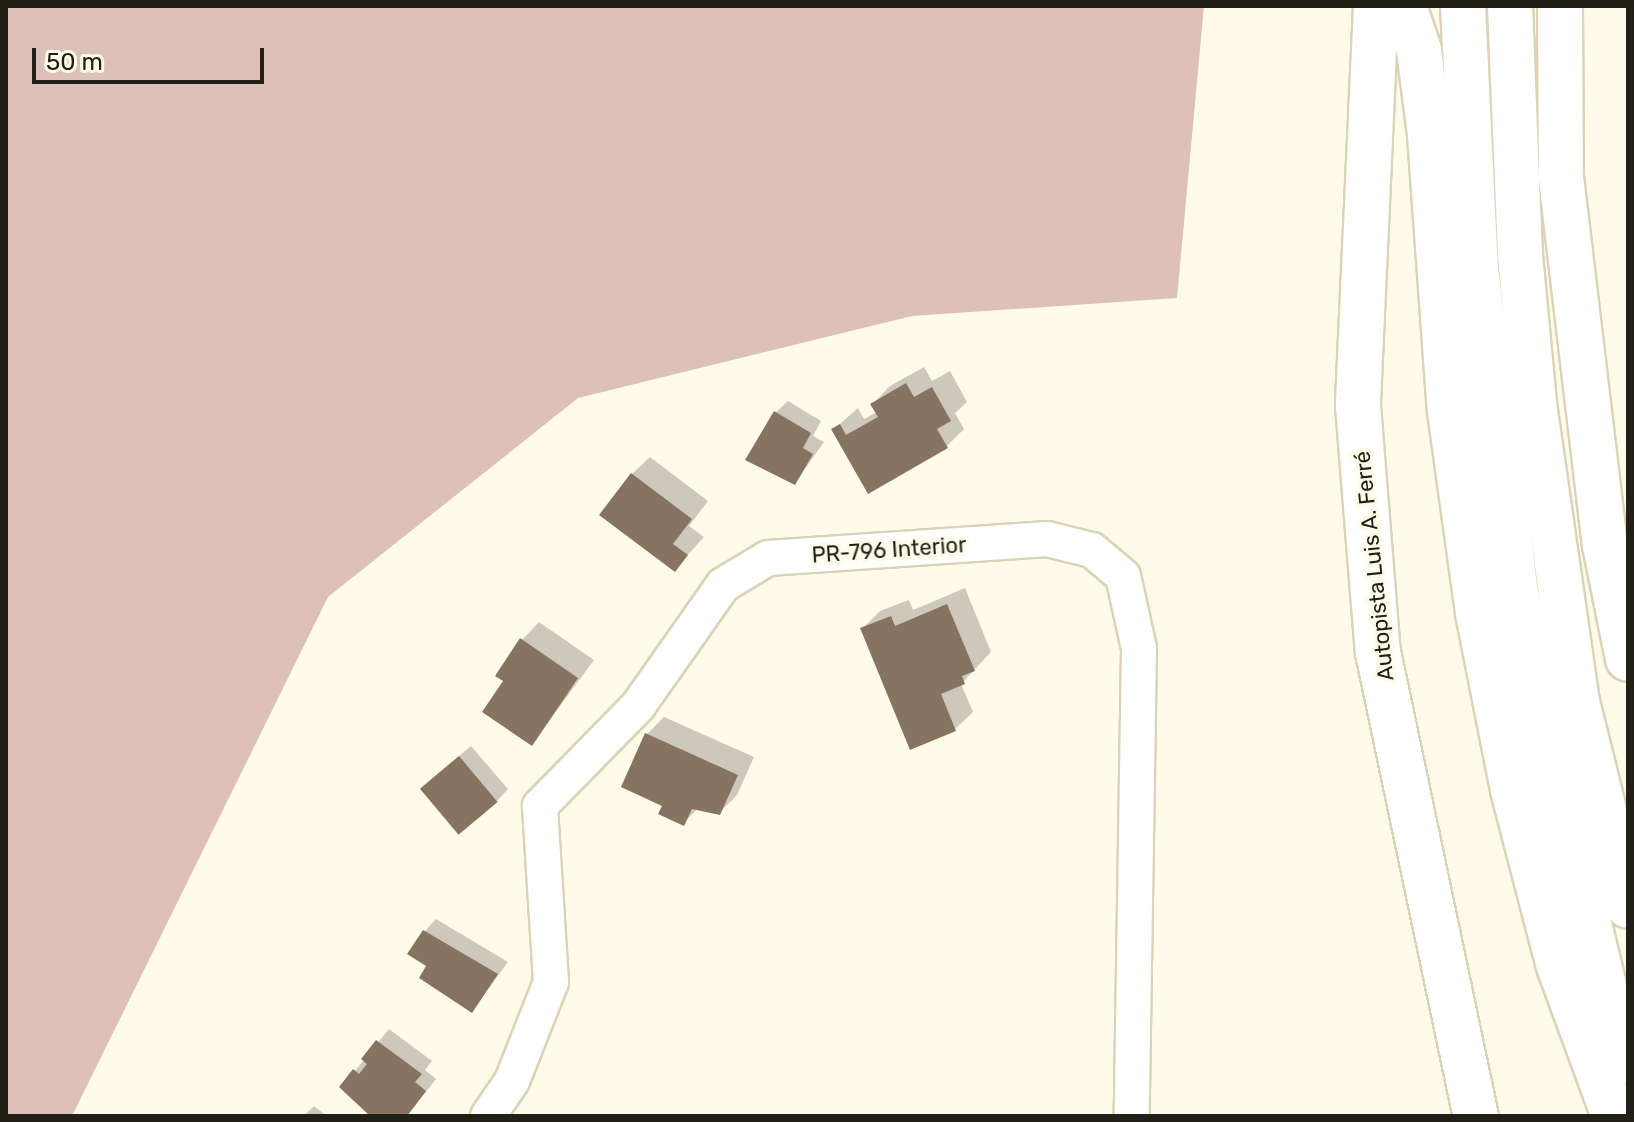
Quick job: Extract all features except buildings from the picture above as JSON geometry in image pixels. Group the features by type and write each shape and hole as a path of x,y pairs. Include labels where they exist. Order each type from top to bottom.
{"highway":[{"name":"Autopista Luis A. Ferré","path":"1376,6 1358,406 1378,652 1476,1116"},
{"path":"1404,6 1419,50 1430,135 1450,411 1478,613 1513,790 1559,966 1614,1116"},
{"path":"1463,6 1476,269 1515,587 1558,796 1606,995 1628,1061"},
{"path":"1510,6 1520,255 1534,404 1577,702 1628,906"},
{"path":"1560,6 1561,177 1605,545 1628,659"}],"street":[{"name":"PR-796 Interior","path":"488,1116 512,1081 551,982 540,806 638,706 723,585 768,558 1047,539 1092,550 1123,576 1139,648 1132,1116"}],"shaded area":[{"path":"6,6 1204,6 1177,298 912,316 578,398 328,597 72,1116 6,1116"}]}
